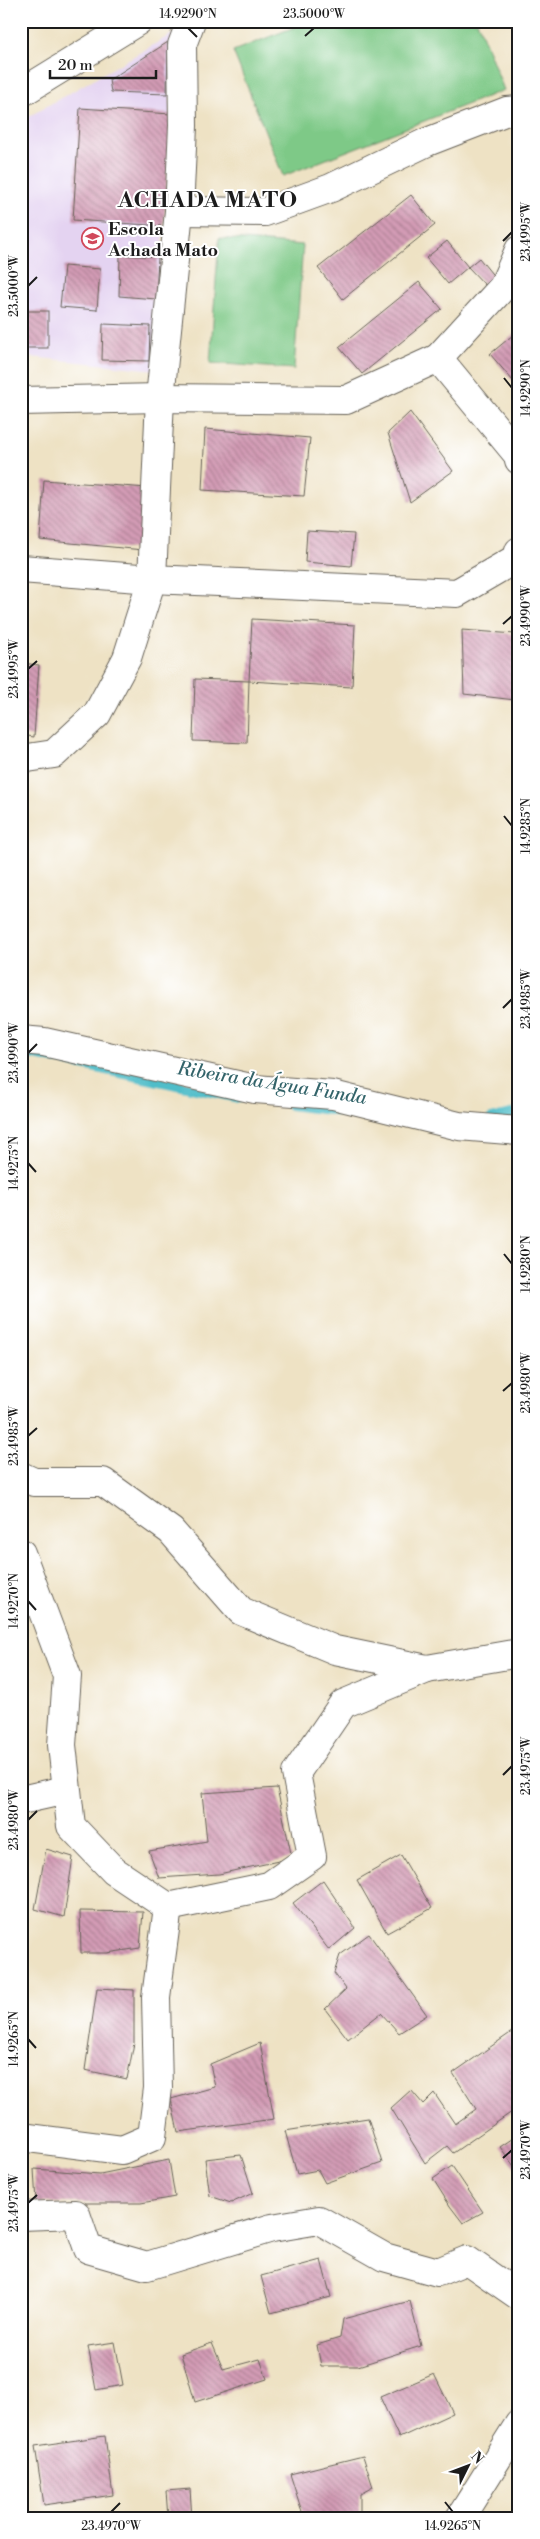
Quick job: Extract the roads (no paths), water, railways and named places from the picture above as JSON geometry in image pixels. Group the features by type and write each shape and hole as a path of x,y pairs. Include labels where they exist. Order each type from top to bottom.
{"street":[{"path":"21,93 138,21"},
{"path":"21,759 54,754 97,714 127,658 152,579 160,398 179,211 183,126 182,45 191,21"},
{"path":"179,211 265,212 331,188 427,142 506,111 519,110"},
{"path":"21,401 160,398 346,400 438,358 504,287 519,250"},
{"path":"438,358 518,455 519,460"},
{"path":"21,569 152,579 457,593 518,555"},
{"path":"21,1040 44,1042 255,1089 333,1095 459,1126 519,1131"},
{"path":"21,1476 34,1482 103,1482 171,1531 241,1611 335,1650 427,1670"},
{"path":"21,1553 67,1676 62,1745 71,1826 114,1870 168,1907 269,1886 312,1856 296,1773 343,1704 427,1670 519,1653"},
{"path":"21,1800 66,1790"},
{"path":"21,2136 122,2150 152,2136 158,2088 156,1997 168,1907"},
{"path":"21,2216 76,2214 88,2249 147,2266 272,2228 319,2220 384,2257 438,2272 467,2260 519,2296"},
{"path":"460,2518 519,2424"}],"waterway":[{"name":"Ribeira da Água Funda","path":"21,1052 239,1098"},
{"name":"Ribeira da Água Funda","path":"290,1105 355,1113"},
{"name":"Ribeira da Água Funda","path":"491,1119 519,1112"}],"place":[{"name":"Escola Achada Mato","path":"92,239"}],"district":[{"name":"ACHADA MATO","path":"208,199"}]}
